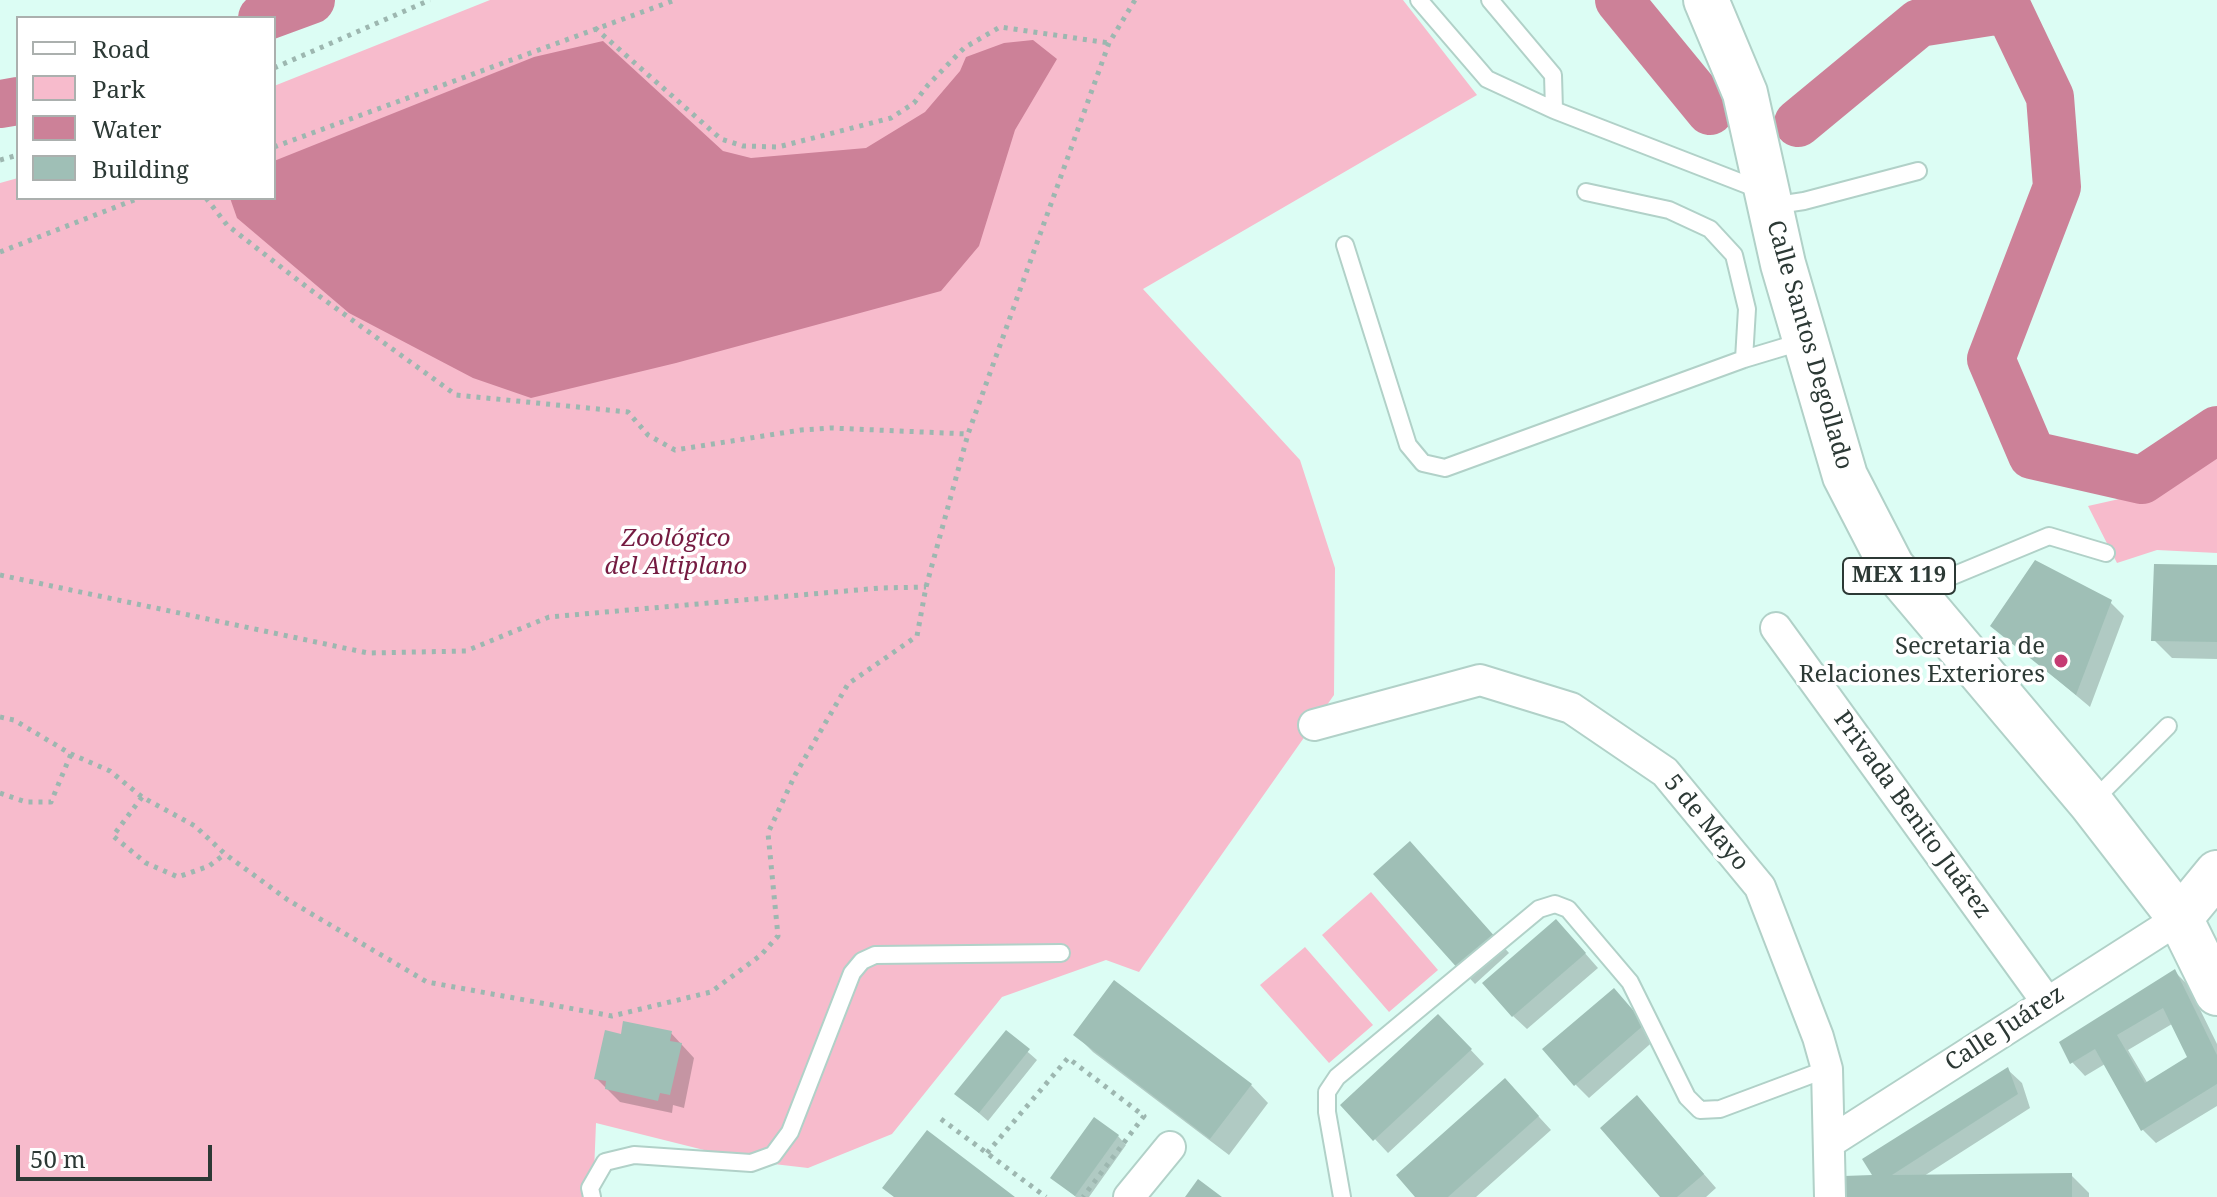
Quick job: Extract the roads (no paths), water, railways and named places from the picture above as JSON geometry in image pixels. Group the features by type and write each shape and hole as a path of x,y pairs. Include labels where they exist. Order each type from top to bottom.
{"main road":[{"name":"Calle Santos Degollado","path":"1706,0 1745,93 1783,264 1845,476 1892,567 2091,803 2180,918"},
{"path":"2180,918 2217,873"},
{"name":"MEX 119","path":"2180,918 2217,993"}],"street":[{"name":"Privada Benito Juárez","path":"1776,628 2047,1002"},
{"name":"5 de Mayo","path":"1314,725 1480,680 1571,708 1665,772 1760,887 1818,1037 1827,1069 1830,1197"},
{"name":"Calle Juárez","path":"1830,1142 2180,918"},
{"path":"1129,1197 1170,1147"}],"lane":[{"path":"1419,0 1487,79 1769,199 1804,201 1918,171"},
{"path":"1490,0 1553,75 1554,110"},
{"path":"1586,192 1669,210 1710,229 1734,255 1747,309 1744,359"},
{"path":"1345,245 1408,445 1423,463 1445,468 1744,359 1805,341"},
{"path":"1920,600 1950,577 2049,536 2106,553"},
{"path":"2091,803 2168,726"},
{"path":"1342,1197 1327,1112 1327,1092 1337,1077 1539,909 1555,904 1568,909 1630,982 1687,1097 1700,1110 1720,1109 1827,1069"},
{"path":"592,1197 590,1188 605,1162 634,1155 751,1163 773,1155 790,1132 852,973 862,961 875,955 1061,953"}],"water":[{"path":"1033,40 1057,59 1015,130 979,246 941,291 676,363 531,398 473,378 349,313 237,218 231,200 276,200 276,160 534,57 603,41 723,151 751,158 866,148 925,112 960,71 966,57 1004,43"}],"waterway":[{"path":"267,16 311,0"},
{"path":"1619,0 1710,111"},
{"path":"1798,123 1919,23 2008,9 2050,97 2057,187 1991,359 2032,455 2142,480 2217,430"},
{"path":"0,104 16,101"}],"place":[{"name":"Secretaria de Relaciones Exteriores","path":"2061,661"}],"park label":[{"name":"Zoológico del Altiplano","path":"676,553"}]}
